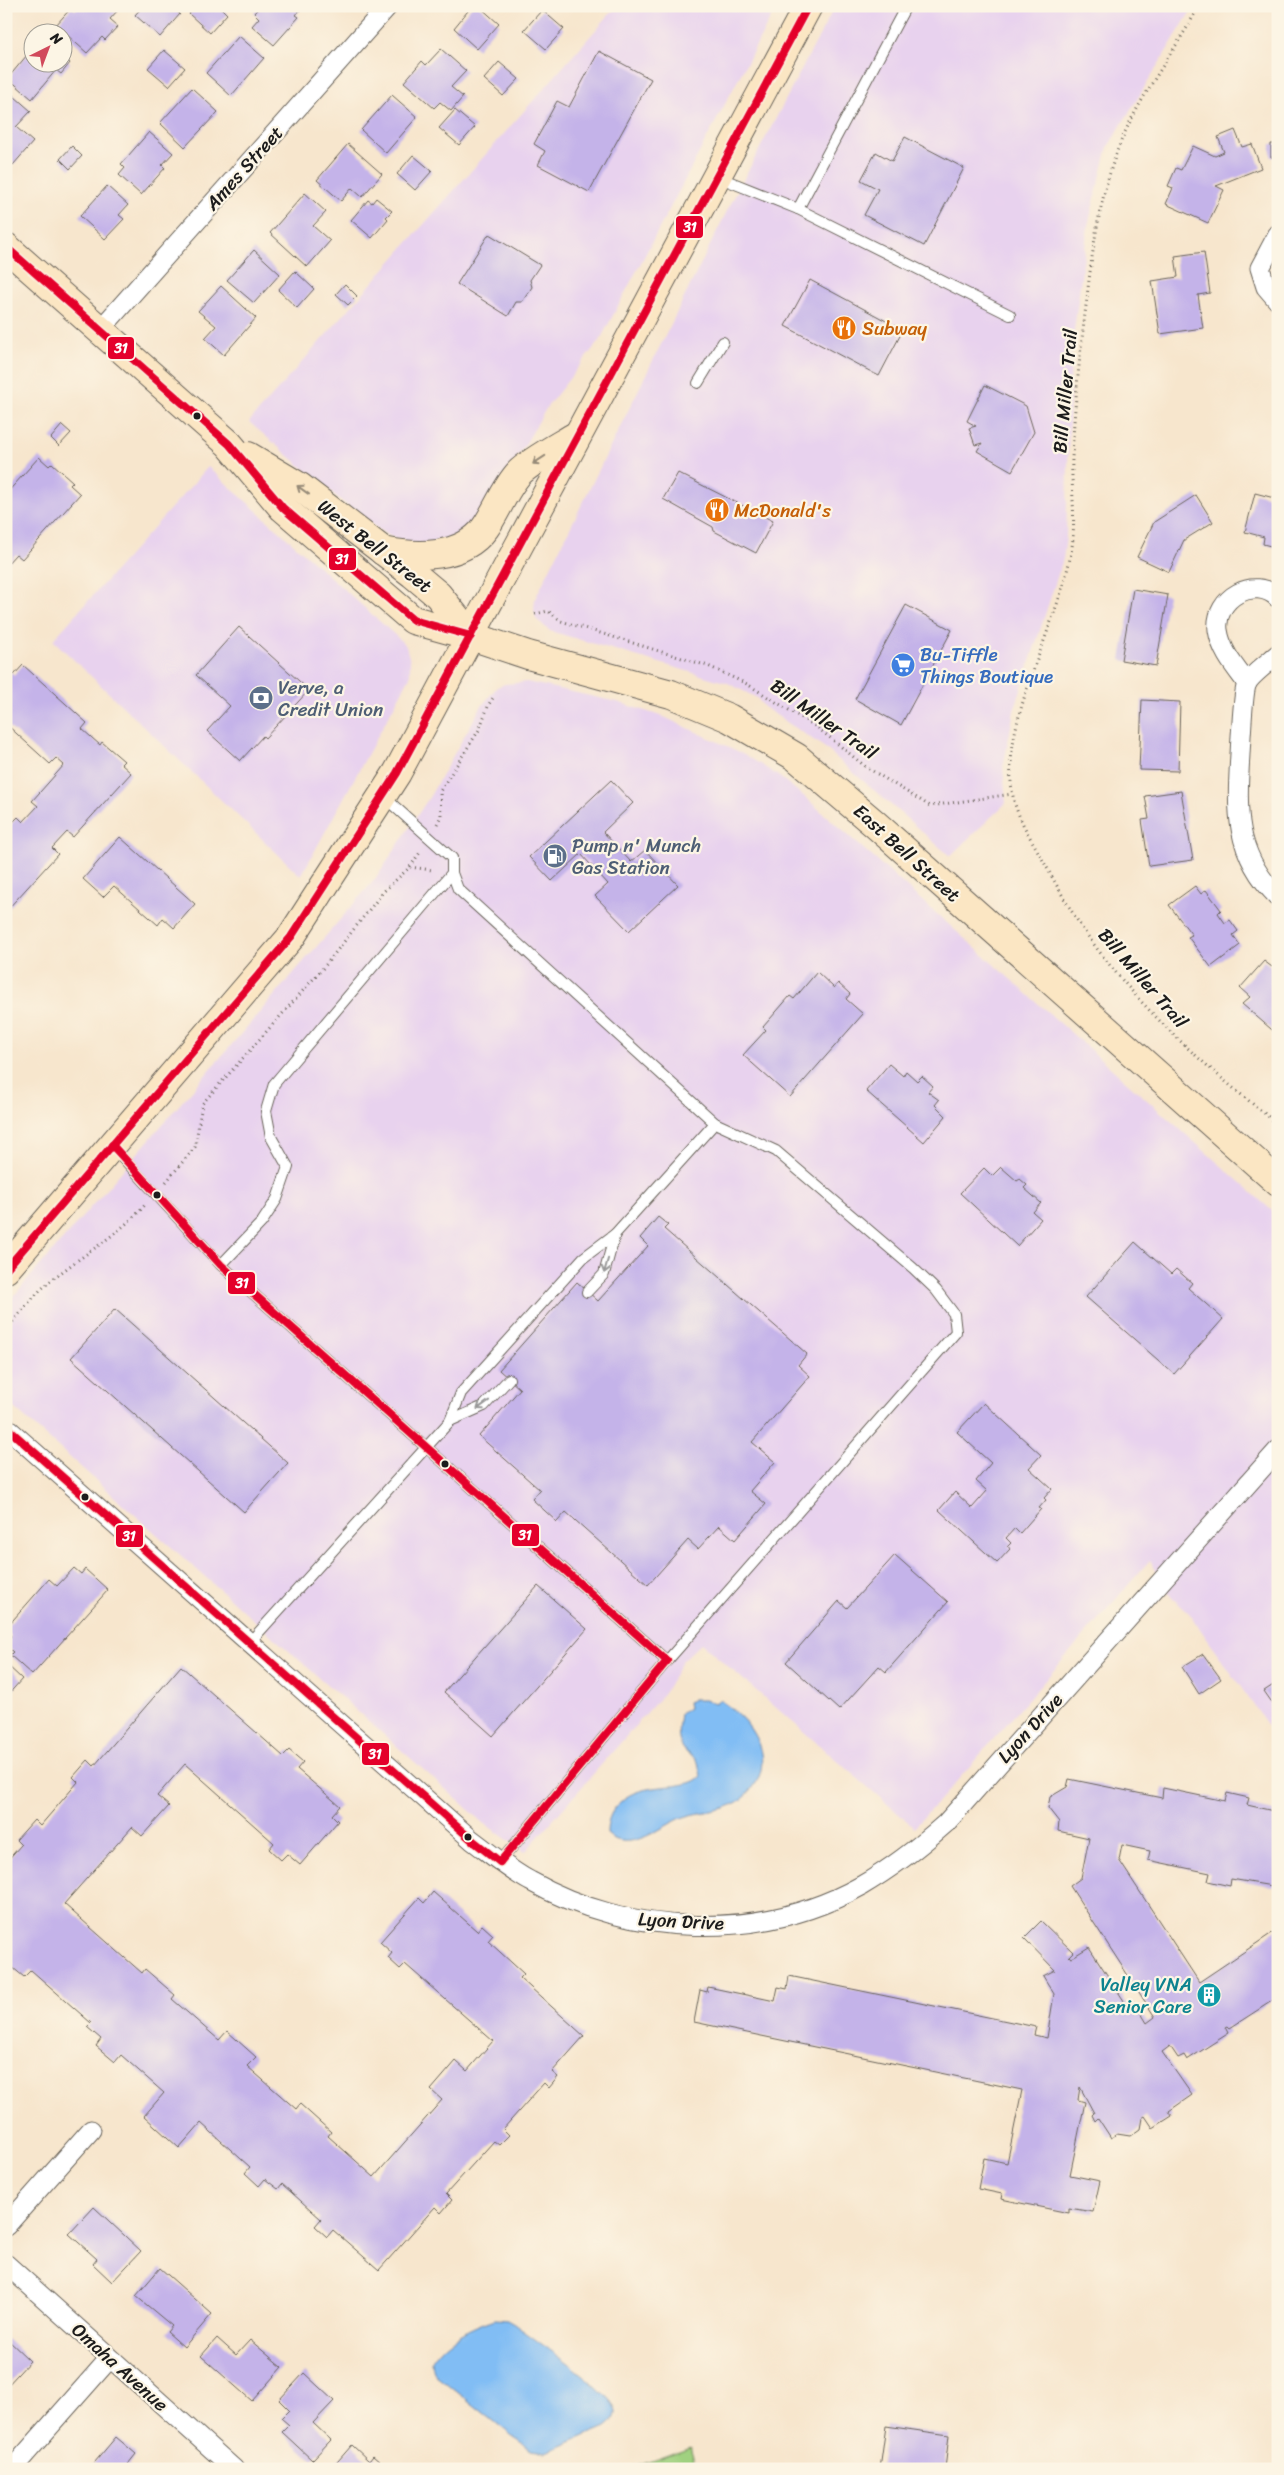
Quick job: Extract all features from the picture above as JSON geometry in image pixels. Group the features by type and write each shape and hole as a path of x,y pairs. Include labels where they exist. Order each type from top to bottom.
{"main road":[{"path":"6,1269 291,937 383,795 472,636 808,6"},
{"name":"West Bell Street","path":"6,247 229,444 283,508 413,620 472,636"},
{"path":"383,551 405,556 426,555 444,553 468,542 484,529 519,473 580,433"},
{"name":"West Bell Street","path":"229,444 300,487 383,551 438,595 472,636"},
{"name":"East Bell Street","path":"472,636 528,655 671,694 729,718 796,758 875,824 1278,1182"}],"street":[{"name":"Ames Street","path":"100,330 388,6"},
{"path":"1278,234 1260,268 1266,287 1278,301"},
{"path":"1247,683 1225,652 1218,629 1220,612 1228,598 1240,592 1256,588 1272,592 1278,598"},
{"path":"1278,654 1247,683 1242,726 1237,812 1251,863 1278,898"},
{"name":"Lyon Drive","path":"6,1427 472,1840 500,1862 530,1881 596,1910 631,1919 667,1924 721,1925 757,1921 818,1905 859,1887 890,1869 919,1847 946,1823 1278,1450"},
{"path":"6,2226 91,2130"},
{"name":"Omaha Avenue","path":"6,2264 234,2469"},
{"path":"12,2469 110,2358"}],"lane":[{"path":"798,209 906,6"},
{"path":"717,177 798,209 1010,315"},
{"path":"698,383 723,342"},
{"path":"383,795 452,858 452,873 458,888 715,1123 776,1151 913,1268 936,1290 954,1314 956,1332 667,1660 500,1862"},
{"path":"221,1265 262,1222 277,1199 288,1167 271,1137 266,1111 274,1084 452,873"},
{"path":"250,1642 450,1420 461,1393 583,1258 615,1234 715,1123"},
{"path":"112,1145 221,1265 425,1448 667,1660"},
{"path":"588,1292 604,1274 615,1234"},
{"path":"450,1420 484,1406 509,1379"}],"path":[{"name":"Bill Miller Trail","path":"1199,6 1124,136 1102,199 1093,244 1076,393 1072,459 1072,545 1044,645 1023,704 1011,755 1012,794 1026,828 1071,910 1098,948 1152,1014 1233,1089 1278,1124"},
{"name":"Bill Miller Trail","path":"535,614 548,611 554,618 562,622 708,666 747,684 818,728 866,767 906,790 924,804 930,806 1012,794"},
{"path":"6,1329 46,1284 87,1251 132,1221 195,1147 202,1104 324,966 384,891 410,868 430,838 441,816 440,791 479,730 489,704 495,695"}],"shaded area":[{"path":"617,6 777,6 600,340 547,407 481,520 450,543 409,546 384,533 356,513 249,422"},
{"path":"835,6 1194,6 1108,147 1088,225 1071,354 1066,537 1063,559 1014,711 1003,767 1006,803 950,856 824,747 764,707 757,698 728,683 550,631 536,619 534,609 535,599 727,211"},
{"path":"208,467 397,637 406,646 410,661 410,677 301,876 53,640"},
{"path":"527,682 617,702 664,717 744,754 777,775 806,798 1278,1216 1278,1740 1189,1613 1171,1597 1150,1560 943,1797 914,1827 701,1643 682,1661 665,1692 525,1852 485,1824 6,1401 6,1305 377,877 430,796 481,707 497,687 505,684"}],"green space":[{"path":"690,2447 697,2469 629,2469"}],"water":[{"path":"705,1700 715,1703 719,1700 744,1721 753,1733 759,1747 762,1761 760,1775 752,1788 733,1805 684,1817 636,1840 616,1840 607,1834 608,1821 619,1803 639,1791 685,1784 701,1776 698,1762 683,1748 678,1734 680,1714 689,1708 688,1702"},
{"path":"495,2319 507,2320 514,2324 554,2353 602,2392 616,2412 613,2421 606,2427 547,2452 530,2450 435,2374 431,2362 451,2340 468,2330"}],"building":[{"path":"79,6 113,6 118,10 110,19 118,26 105,40 102,37 87,53 72,39 72,22 59,22 72,7 75,10"},
{"path":"143,6 171,6 180,14 160,37 135,15"},
{"path":"196,6 219,6 227,14 210,33 189,14"},
{"path":"260,6 303,6 296,15 299,17 274,45 252,26 259,18 254,13"},
{"path":"472,6 479,6 499,24 477,49 454,28"},
{"path":"542,10 564,29 546,49 524,30"},
{"path":"239,36 264,58 231,96 206,73"},
{"path":"441,49 466,71 451,87 463,97 451,111 440,102 434,108 404,82 422,61 426,65"},
{"path":"164,50 185,68 169,86 148,68"},
{"path":"599,51 651,79 589,192 538,165 545,151 534,144 557,101 569,107"},
{"path":"22,61 22,72 54,72 32,99 8,78"},
{"path":"499,62 519,79 503,96 484,79"},
{"path":"192,88 218,112 185,147 160,123"},
{"path":"6,89 31,111 16,127 33,142 13,165 6,159"},
{"path":"392,95 417,117 386,153 361,130"},
{"path":"455,110 475,127 459,145 439,128"},
{"path":"1235,130 1242,147 1252,144 1261,168 1216,186 1224,190 1208,223 1166,204 1173,188 1168,186 1176,168 1181,170 1193,146 1215,156 1224,152 1218,137"},
{"path":"149,132 173,153 162,165 165,168 141,195 119,175 125,168 121,164"},
{"path":"905,137 964,168 924,246 864,215 878,189 861,180 876,152 892,161"},
{"path":"348,144 382,174 362,197 352,188 341,201 317,180"},
{"path":"1271,144 1278,144 1278,158 1271,157"},
{"path":"72,146 82,156 70,169 60,159"},
{"path":"413,155 432,171 415,190 397,174"},
{"path":"107,186 128,205 119,215 124,219 105,239 80,216"},
{"path":"305,193 326,212 313,226 330,241 307,267 270,233"},
{"path":"376,198 392,211 386,217 388,219 372,238 351,220 368,200 372,203"},
{"path":"489,234 540,265 530,280 532,287 522,302 516,302 508,316 457,284"},
{"path":"254,250 280,274 254,303 227,280"},
{"path":"1204,252 1210,293 1198,295 1203,328 1160,334 1152,281 1178,277 1175,256"},
{"path":"295,271 314,289 297,308 278,290"},
{"name":"Subway","path":"810,280 903,330 879,376 785,326"},
{"path":"345,284 357,296 348,305 336,294"},
{"path":"221,286 256,318 224,355 205,338 216,326 198,311"},
{"path":"985,385 1026,406 1034,432 1012,471 977,451 982,443 975,445 969,428 976,426 967,421"},
{"path":"62,425 71,433 59,446 51,438"},
{"path":"39,457 49,466 52,463 73,482 70,485 80,494 22,559 16,554 6,565 6,494"},
{"name":"McDonald's","path":"678,473 773,521 756,553 714,531 713,527 663,499"},
{"path":"1255,493 1278,499 1278,548 1263,544 1264,537 1245,532"},
{"path":"1196,495 1213,522 1184,540 1169,572 1137,557 1154,522"},
{"path":"1133,589 1168,595 1156,666 1121,660"},
{"name":"Bu-Tiffle Things Boutique","path":"906,605 952,630 901,725 855,699"},
{"name":"Verve, a Credit Union","path":"239,627 309,690 265,738 263,736 240,761 207,731 230,706 196,675"},
{"path":"23,665 87,723 82,729 100,745 102,742 124,761 121,764 131,773 73,837 67,832 52,848 58,854 6,911 6,829 18,817 23,822 38,806 32,801 64,765 56,758 50,764 6,724 6,677 11,672 14,675"},
{"path":"1142,700 1180,702 1178,771 1139,770"},
{"name":"Pump n' Munch Gas Station","path":"611,780 633,803 603,832 631,862 645,850 678,885 629,931 595,896 608,884 581,854 552,881 529,857"},
{"path":"1181,791 1193,860 1149,866 1142,820 1149,819 1145,796"},
{"path":"120,837 195,904 174,928 163,918 158,925 114,886 103,897 83,879"},
{"path":"1195,886 1201,894 1206,890 1221,910 1218,913 1225,923 1230,920 1238,931 1233,935 1240,945 1211,967 1188,937 1192,935 1169,905"},
{"path":"1264,961 1272,967 1275,964 1278,966 1278,1035 1242,1004 1250,997 1240,988"},
{"path":"817,972 834,988 838,983 850,994 846,999 863,1014 790,1097 743,1055 766,1030 763,1027 790,996 794,999"},
{"path":"889,1064 903,1076 906,1071 917,1081 922,1076 933,1086 928,1092 939,1100 935,1105 946,1116 924,1142 866,1091"},
{"path":"1001,1167 1017,1181 1020,1179 1027,1185 1024,1188 1041,1203 1033,1212 1041,1219 1017,1246 960,1193 984,1168 992,1176"},
{"path":"658,1217 668,1225 664,1229 807,1354 798,1365 810,1376 752,1442 775,1462 750,1491 766,1504 735,1540 719,1526 698,1549 688,1540 648,1585 566,1512 557,1522 532,1499 540,1490 479,1436 520,1389 499,1370 577,1282 598,1301 648,1246 640,1238"},
{"path":"1135,1242 1171,1274 1176,1269 1192,1283 1188,1288 1223,1319 1174,1374 1086,1297"},
{"path":"115,1309 288,1463 244,1512 71,1358"},
{"path":"984,1403 1041,1455 1029,1468 1052,1489 1044,1498 1046,1500 1039,1508 1041,1509 1020,1533 1015,1528 1006,1538 1011,1543 1008,1546 1010,1549 997,1563 939,1510 955,1492 972,1508 987,1491 976,1481 991,1463 957,1432"},
{"path":"895,1555 948,1602 886,1672 879,1666 839,1710 786,1662 839,1601 847,1608"},
{"path":"74,1568 81,1574 85,1569 108,1590 32,1675 10,1655 13,1652 6,1646 6,1641 11,1636 6,1632 6,1628 49,1579 57,1586"},
{"path":"538,1586 587,1629 493,1736 444,1692"},
{"path":"1203,1654 1221,1679 1199,1694 1182,1667"},
{"path":"6,1664 22,1679 6,1697"},
{"path":"181,1666 283,1756 289,1750 303,1762 297,1769 340,1806 332,1815 338,1821 300,1865 287,1854 281,1860 269,1849 274,1843 185,1764 157,1796 169,1806 142,1836 132,1827 64,1904 142,1973 145,1969 175,1995 172,1999 219,2040 227,2031 256,2057 247,2066 296,2109 300,2104 331,2132 328,2136 374,2177 442,2100 431,2090 456,2061 467,2071 493,2041 405,1964 400,1969 388,1958 392,1953 380,1942 419,1898 424,1903 433,1892 477,1931 482,1925 493,1935 488,1941 524,1974 520,1978 584,2036 552,2072 558,2077 549,2088 544,2083 503,2129 509,2135 499,2145 494,2141 446,2194 452,2200 441,2213 435,2207 379,2270 333,2230 327,2237 315,2226 321,2219 282,2184 278,2189 265,2179 259,2186 245,2173 250,2167 201,2123 179,2148 144,2116 164,2093 121,2055 115,2062 96,2046 101,2039 87,2027 91,2023 31,1970 24,1977 6,1962 6,1954 9,1951 6,1949 6,1862 21,1845 16,1840 34,1820 40,1826 78,1782 73,1777 88,1760 94,1766"},
{"path":"1278,1682 1278,1711 1264,1691"},
{"name":"Valley VNA Senior Care","path":"1069,1779 1162,1798 1163,1788 1225,1801 1227,1793 1249,1798 1247,1805 1278,1812 1278,1887 1231,1879 1230,1886 1208,1881 1210,1873 1148,1860 1150,1851 1122,1845 1119,1860 1199,1982 1278,1929 1278,1997 1230,2028 1226,2027 1229,2033 1187,2060 1184,2055 1178,2058 1170,2046 1162,2052 1192,2095 1169,2111 1172,2116 1153,2128 1145,2116 1142,2118 1140,2129 1130,2136 1117,2134 1111,2138 1098,2118 1095,2121 1092,2115 1094,2113 1080,2087 1078,2100 1085,2102 1070,2175 1100,2181 1093,2212 1069,2208 1069,2213 1001,2199 1002,2194 978,2189 984,2158 1007,2163 1022,2090 694,2022 700,1990 707,1992 708,1987 775,2001 778,1987 787,1989 789,1976 1036,2027 1034,2035 1047,2038 1054,1994 1043,1976 1055,1970 1024,1938 1041,1921 1073,1952 1069,1956 1071,1958 1089,1947 1128,2007 1135,2003 1147,2023 1155,2017 1070,1886 1081,1878 1089,1838 1058,1831 1059,1822 1048,1808 1050,1797 1067,1787"},
{"path":"94,2207 141,2251 112,2282 93,2264 97,2259 69,2234"},
{"path":"160,2268 212,2314 184,2347 167,2332 172,2326 136,2296"},
{"path":"6,2338 30,2361 6,2387"},
{"path":"217,2338 236,2355 250,2340 282,2367 252,2401 201,2356"},
{"path":"304,2373 334,2401 313,2423 331,2440 312,2460 282,2432 289,2425 281,2418 289,2410 279,2400"},
{"path":"886,2426 949,2435 945,2469 880,2469"},
{"path":"116,2437 136,2454 128,2464 133,2469 89,2469"},
{"path":"352,2445 369,2461 373,2456 388,2469 331,2469"}],"transit line":[{"name":"31","path":"6,1269 291,937 397,773 808,6"},
{"name":"31","path":"6,247 229,444 283,508 413,620 471,636"},
{"name":"31","path":"112,1145 221,1265 667,1661"},
{"name":"31","path":"6,1427 472,1840 500,1862"},
{"name":"31","path":"500,1862 667,1661"}],"place":[{"name":"Subway","path":"844,328"},
{"name":"McDonald's","path":"717,510"},
{"name":"Bu-Tiffle Things Boutique","path":"903,665"},
{"name":"Verve, a Credit Union","path":"261,698"},
{"name":"Pump n' Munch Gas Station","path":"555,856"},
{"name":"Valley VNA Senior Care","path":"1209,1995"}]}
